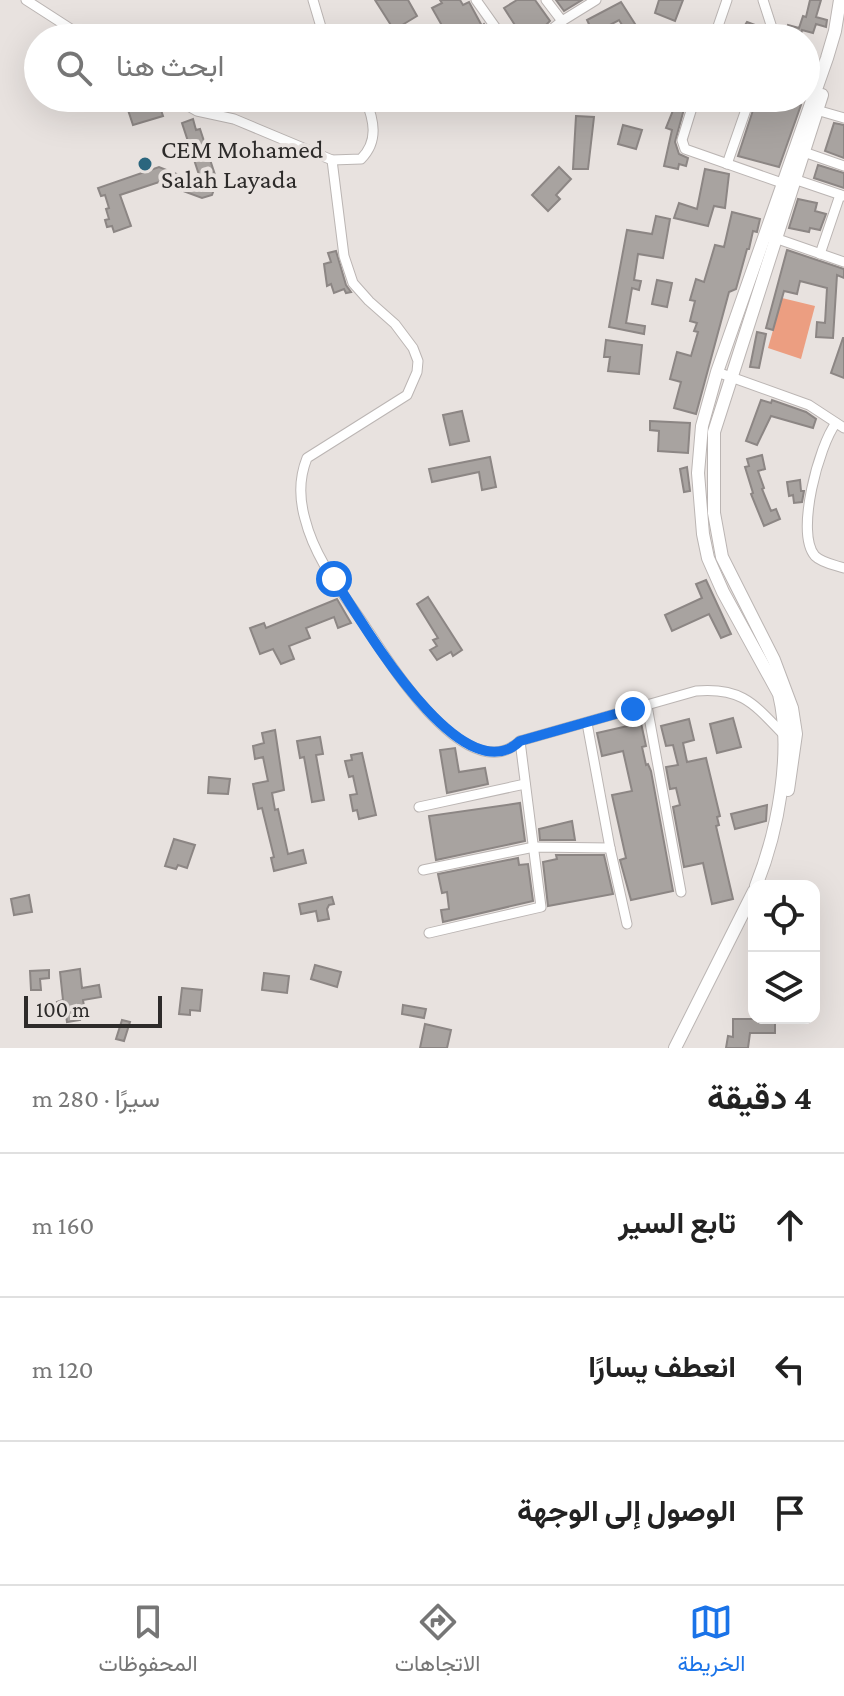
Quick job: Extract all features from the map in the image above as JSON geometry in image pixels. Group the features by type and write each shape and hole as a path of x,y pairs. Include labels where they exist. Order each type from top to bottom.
{"main road":[{"path":"820,87 840,0"},
{"path":"820,90 844,16"},
{"path":"764,880 780,837 796,734 787,688 722,557 714,513 714,432 770,237 813,112"},
{"path":"758,880 774,835 784,735 779,694 723,592 708,558 698,473 702,426 717,372 770,237"},
{"path":"675,1048 748,902"},
{"path":"681,1048 748,918"}],"street":[{"path":"26,0 63,24"},
{"path":"313,0 320,24"},
{"path":"476,0 493,24"},
{"path":"546,0 562,21"},
{"path":"558,24 596,0"},
{"path":"719,24 727,0"},
{"path":"763,0 771,24"},
{"path":"820,111 844,118"},
{"path":"202,112 234,119 332,160 361,159 370,149 373,135 370,112"},
{"path":"691,112 682,140 685,149 842,196 820,254"},
{"path":"727,164 745,112"},
{"path":"801,152 844,166"},
{"path":"332,160 344,256 353,283 395,324 413,348 418,361 417,372 407,395 307,458 301,482 305,519 320,558 407,687 435,720 458,739 494,753 509,752 520,741 696,691 714,689 738,693 752,701 784,735"},
{"path":"770,237 844,262"},
{"path":"717,372 809,405 840,426 822,447 808,515 809,543 815,556 844,568"},
{"path":"647,706 681,892"},
{"path":"587,723 627,924"},
{"path":"429,933 541,907 520,741"},
{"path":"419,807 525,784"},
{"path":"423,870 534,847 610,848"}],"shaded area":[{"path":"782,298 815,306 801,359 768,348"}],"building":[{"path":"375,0 408,0 417,16 404,24 390,24"},
{"path":"440,0 460,0 463,5 469,2 481,24 441,24 432,8 442,3"},
{"path":"517,0 535,0 550,21 547,24 514,24 504,8"},
{"path":"556,0 582,0 564,11"},
{"path":"659,0 683,0 675,21 655,13"},
{"path":"810,0 821,0 816,17 827,20 826,27 800,24 803,16 806,17"},
{"path":"621,2 635,24 621,24 619,20 612,24 589,24 587,20"},
{"path":"129,112 162,112 163,116 133,125"},
{"path":"672,112 683,112 675,142 679,154 688,158 686,166 679,164 678,169 664,166 672,130 666,128"},
{"path":"752,112 799,112 779,167 738,156"},
{"path":"576,116 594,117 588,169 573,169"},
{"path":"193,119 196,130 200,129 217,181 212,195 202,198 159,182 120,195 131,226 114,232 112,226 107,227 105,220 109,219 106,209 109,208 105,195 101,196 98,188 159,167 202,184 182,123"},
{"path":"834,123 844,125 844,158 825,151"},
{"path":"623,125 642,130 636,149 618,144"},
{"path":"818,165 844,173 844,188 814,178"},
{"path":"559,167 571,179 556,195 560,199 548,211 532,195"},
{"path":"705,169 729,174 725,208 714,206 708,226 674,218 679,203 697,209"},
{"path":"798,199 817,203 815,211 826,214 820,230 810,228 809,232 789,228"},
{"path":"732,212 760,219 757,232 753,231 736,289 729,292 696,414 674,408 681,382 670,379 677,352 691,356 698,332 694,331 697,323 690,321 695,301 690,300 696,279 704,282 715,245 724,247"},
{"path":"656,216 670,219 663,258 638,254 634,280 641,281 639,290 632,288 626,323 645,326 644,334 609,327 627,230 652,234"},
{"path":"787,250 844,269 844,278 837,275 833,338 816,337 817,322 825,323 827,288 800,281 797,294 784,291 773,330 766,328"},
{"path":"336,251 351,292 346,293 344,289 334,293 331,284 327,286 324,264 331,262 328,253"},
{"path":"657,280 672,283 667,307 652,304"},
{"path":"757,332 766,334 759,368 750,367"},
{"path":"844,338 844,378 831,373"},
{"path":"606,340 642,345 639,374 608,371 610,357 604,357"},
{"path":"761,400 771,403 772,400 806,412 816,419 813,428 771,416 757,445 746,441"},
{"path":"462,411 469,441 450,445 443,415"},
{"path":"650,421 690,423 688,453 658,451 659,431 650,430"},
{"path":"762,455 765,469 758,471 762,489 771,511 776,509 780,519 764,526 751,494 745,467 749,466 747,459"},
{"path":"490,457 496,487 482,490 479,472 432,482 429,469"},
{"path":"687,467 690,491 684,492 680,469"},
{"path":"800,480 801,491 804,491 802,502 794,503 793,495 789,496 787,482"},
{"path":"706,580 731,634 721,638 709,614 672,631 665,615 702,598 696,584"},
{"path":"428,597 462,650 453,656 451,652 437,660 430,650 437,646 433,640 438,638 417,604"},
{"path":"337,599 351,623 338,628 334,617 306,628 310,638 289,646 294,659 281,664 273,649 260,654 250,628 264,623 266,628"},
{"path":"733,718 741,747 717,753 710,724"},
{"path":"689,719 694,740 683,743 687,762 706,758 720,816 717,817 719,825 716,826 733,899 712,904 703,863 684,867 673,807 680,805 676,788 670,789 666,767 678,765 673,745 666,746 661,726"},
{"path":"641,723 646,746 642,747 646,765 651,771 673,891 631,900 620,860 626,858 612,795 632,791 623,751 602,756 597,733"},
{"path":"275,730 284,790 272,793 275,810 278,809 288,854 303,850 306,863 274,871 271,858 274,857 253,784 268,781 263,757 255,759 253,746 264,743 262,733"},
{"path":"320,737 323,754 316,755 324,800 312,802 304,757 300,758 297,741"},
{"path":"455,748 459,772 485,768 488,784 447,793 440,750"},
{"path":"362,753 376,815 359,819 357,810 353,811 350,795 357,794 353,776 349,777 345,761 352,760 351,755"},
{"path":"209,777 230,779 228,794 208,793"},
{"path":"520,803 525,841 436,860 429,816"},
{"path":"767,805 766,821 735,829 731,814"},
{"path":"572,821 575,840 540,840 539,829"},
{"path":"174,839 195,845 187,868 165,866"},
{"path":"556,855 604,855 613,894 548,906 543,862 557,859"},
{"path":"518,858 519,865 528,864 533,901 443,922 441,910 449,909 447,892 442,893 438,874"},
{"path":"29,895 32,912 14,915 11,899"},
{"path":"332,897 334,904 327,909 329,919 318,921 316,911 301,914 299,904"},
{"path":"315,965 341,972 337,987 311,979"},
{"path":"80,969 82,988 99,985 101,997 83,1000 85,1013 79,1014 80,1020 67,1022 65,1009 59,1010 57,1002 63,1000 60,972"},
{"path":"49,970 49,978 40,979 41,990 31,990 30,971"},
{"path":"264,973 289,976 287,993 262,990"},
{"path":"182,988 202,990 200,1011 190,1010 190,1015 179,1014"},
{"path":"403,1005 426,1009 424,1018 402,1014"},
{"path":"733,1019 748,1019 748,1024 775,1024 775,1033 750,1033 748,1048 726,1048 728,1036 733,1037"},
{"path":"122,1020 130,1022 124,1041 116,1039"},
{"path":"425,1024 451,1030 447,1048 420,1048"}],"place":[{"name":"CEM Mohamed Salah Layada","path":"145,164"}],"route":[{"path":"334,579 407,687 435,720 458,739 494,753 509,752 520,741 633,709"}]}
